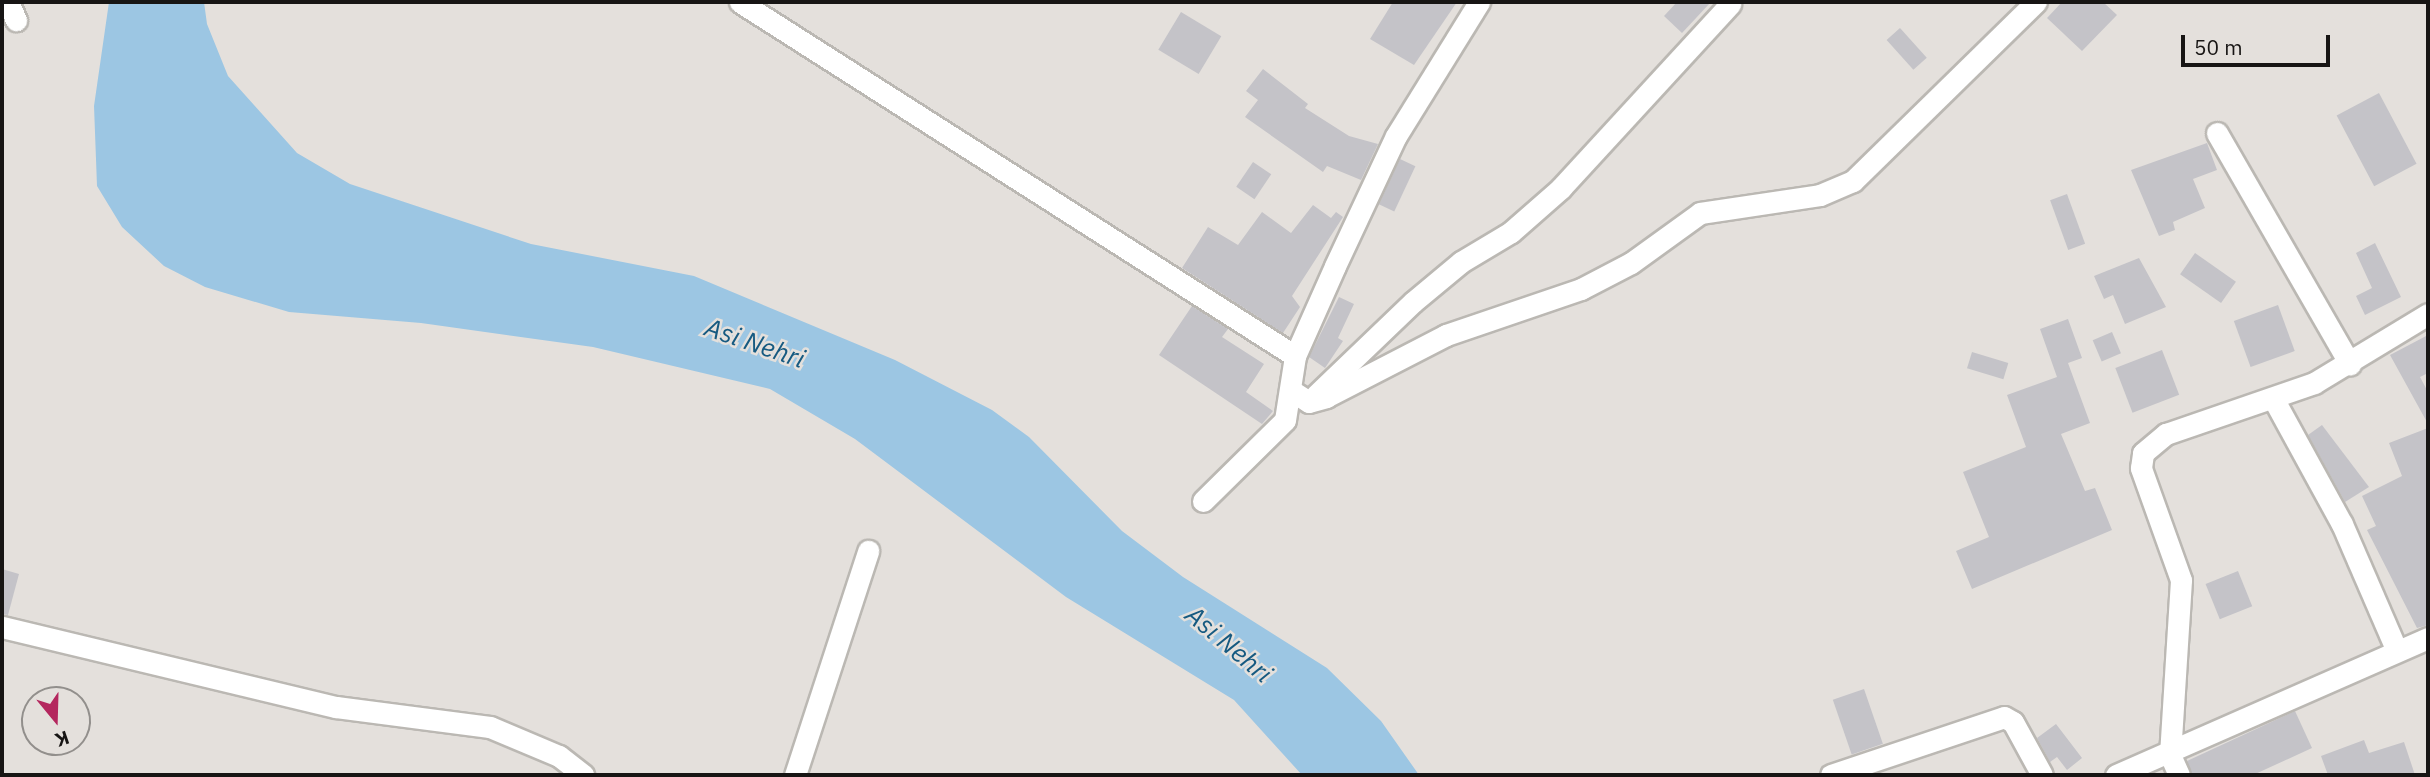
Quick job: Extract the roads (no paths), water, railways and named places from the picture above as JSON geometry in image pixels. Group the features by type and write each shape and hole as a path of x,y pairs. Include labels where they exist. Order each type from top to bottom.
{"street":[{"path":"740,2 1296,356"},
{"path":"1301,396 1296,356 1396,136 1479,2"},
{"path":"1301,396 1446,335 1581,289 1631,263 1700,213 1820,195 1853,181 2036,2"},
{"path":"1203,501 1285,420 1301,396 1461,262 1511,232 1561,188 1730,5"},
{"path":"2217,133 2350,364"},
{"path":"2179,775 2169,755 2182,593 2141,468 2143,453 2166,434 2274,400 2350,364 2428,314"},
{"path":"2274,400 2342,524 2397,651"},
{"path":"795,775 868,551"},
{"path":"2,627 336,707 490,727 559,756 583,775"},
{"path":"2116,775 2169,755 2428,638"},
{"path":"1831,775 2004,717 2013,722 2042,775"}],"water":[{"name":"Asi Nehri","path":"109,2 204,2 207,24 228,76 297,153 350,184 531,244 694,276 895,360 992,410 1029,437 1122,531 1183,577 1327,668 1381,721 1419,775 1302,775 1234,700 1066,597 855,439 770,389 593,347 421,323 289,312 205,287 164,266 122,227 97,186 94,106"}]}
